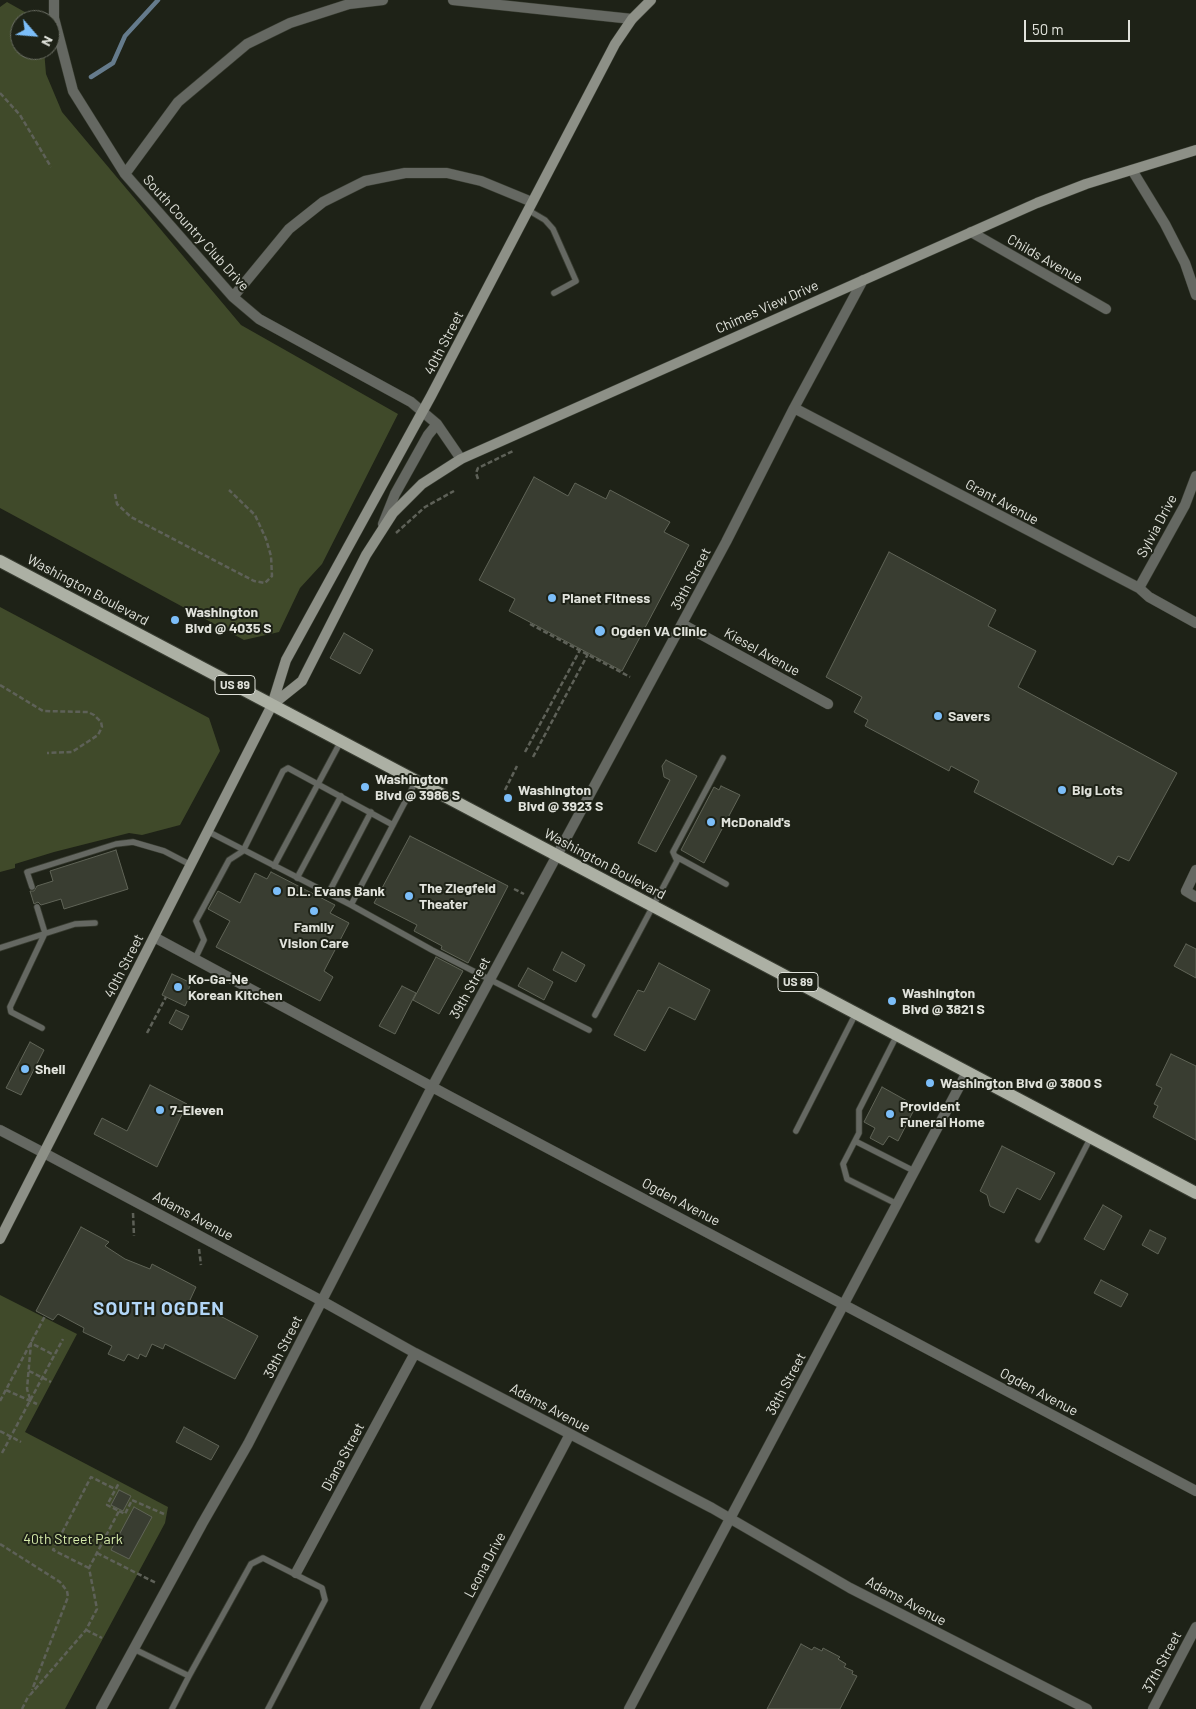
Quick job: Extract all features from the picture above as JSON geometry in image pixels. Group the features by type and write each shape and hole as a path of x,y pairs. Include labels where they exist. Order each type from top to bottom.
{"main road":[{"name":"40th Street","path":"0,1239 154,937 189,864 272,705 286,660 423,411 615,44 632,19 651,0"},
{"name":"Chimes View Drive","path":"378,536 393,513 411,493 461,459 1059,194 1196,150"},
{"name":"40th Street","path":"272,705 302,680 378,536"},
{"name":"Washington Boulevard","path":"0,561 1196,1193"}],"street":[{"name":"South Country Club Drive","path":"54,0 54,18 73,91 125,174 233,297 259,319 411,402 437,424 461,459"},
{"path":"125,174 178,102 247,44 298,20 349,4 383,0"},
{"path":"453,0 632,19"},
{"path":"1132,170 1165,224 1185,263 1196,295"},
{"path":"233,297 289,229 323,202 365,181 405,173 447,173 480,181 530,206"},
{"name":"Childs Avenue","path":"971,232 1106,310"},
{"name":"39th Street","path":"102,1709 248,1444 432,1086 558,856 863,280"},
{"name":"Grant Avenue","path":"794,408 1139,588 1148,597 1196,623"},
{"name":"40th Street","path":"378,536 395,494 428,435 437,424"},
{"name":"Sylvia Drive","path":"1139,588 1185,505 1196,476"},
{"name":"Kiesel Avenue","path":"682,624 828,704"},
{"path":"1196,870 1186,891 1196,897"},
{"name":"Ogden Avenue","path":"154,937 1196,1491"},
{"name":"38th Street","path":"629,1709 967,1072"},
{"name":"Adams Avenue","path":"0,1130 322,1301 415,1353 730,1518 850,1588 1087,1709"},
{"name":"Diana Street","path":"296,1574 415,1353"},
{"name":"Leona Drive","path":"425,1709 570,1434"},
{"name":"37th Street","path":"1153,1709 1196,1627"}],"lane":[{"path":"530,206 553,229 576,281 554,293"},
{"path":"274,866 341,741"},
{"path":"596,1015 677,861 673,852 723,758"},
{"path":"195,959 204,940 196,921 229,860 243,851 284,772 288,768 393,825"},
{"path":"351,905 416,781"},
{"path":"297,878 342,796"},
{"path":"328,894 371,812"},
{"path":"207,831 351,905 432,950 589,1030"},
{"path":"32,887 27,872 116,844 134,842 164,851 189,864"},
{"path":"675,856 726,884"},
{"path":"37,907 45,933 10,1007 11,1012 42,1028"},
{"path":"0,948 75,924 96,923"},
{"path":"796,1131 856,1013"},
{"path":"897,1035 859,1110 859,1133 843,1164 847,1178 897,1204"},
{"path":"1038,1240 1091,1137"},
{"path":"855,1141 914,1172"},
{"path":"172,1709 251,1564 263,1558 322,1588 325,1600 268,1709"},
{"path":"134,1649 189,1676"}],"path":[{"path":"0,93 20,115 51,166"},
{"path":"478,479 476,473 478,468 517,449"},
{"path":"116,494 117,504 131,517 254,581 265,583 272,576 271,556 266,539 255,515 229,490"},
{"path":"394,536 416,514 454,491"},
{"path":"530,624 630,677"},
{"path":"525,752 580,650"},
{"path":"533,757 588,654"},
{"path":"0,685 43,711 88,712 101,722 102,727 98,735 72,752 47,753"},
{"path":"558,692 566,696"},
{"path":"547,711 555,716"},
{"path":"541,723 549,727"},
{"path":"535,734 543,739"},
{"path":"527,748 535,752"},
{"path":"504,790 518,766"},
{"path":"147,1033 166,997"},
{"path":"132,1199 134,1236"},
{"path":"0,1401 45,1316"},
{"path":"2,1453 63,1339"},
{"path":"31,1343 54,1355"},
{"path":"30,1401 27,1389 31,1343"},
{"path":"29,1371 51,1382"},
{"path":"6,1390 37,1404"},
{"path":"0,1431 21,1442"},
{"path":"89,1568 53,1550 91,1477 116,1489"},
{"path":"119,1483 107,1505 125,1514 132,1500 164,1514"},
{"path":"30,1695 86,1630 97,1609 89,1568 119,1511"},
{"path":"0,1544 60,1582 67,1591 68,1597 30,1695 22,1709"},
{"path":"97,1553 167,1588"},
{"path":"86,1630 102,1638"}],"green space":[{"path":"7,2 21,10 10,10 10,60 45,60 46,74 62,112 241,325 398,414 322,564 300,588 279,632 244,640 0,508 0,7"},
{"path":"0,607 209,718 220,751 180,825 142,835 129,833 54,852 15,864 15,868 0,872"},
{"name":"40th Street Park","path":"0,1295 77,1334 25,1432 168,1507 165,1523 65,1709 0,1709"}],"building":[{"path":"534,477 568,496 575,483 606,499 610,490 670,522 664,532 689,545 622,671 509,611 515,599 479,580"},
{"path":"889,552 996,610 988,626 1036,651 1018,687 1177,773 1129,861 1118,856 1113,865 974,792 979,781 951,766 949,771 865,726 868,720 854,712 862,697 826,677"},
{"path":"344,633 373,650 360,674 330,658"},
{"path":"666,760 697,776 656,852 638,843 670,780 664,777 662,766"},
{"name":"McDonald's","path":"721,786 740,795 704,863 681,850 714,787 719,790"},
{"path":"410,836 508,886 468,963 441,949 442,946 414,931 417,925 374,903"},
{"path":"116,850 128,889 64,909 61,899 41,905 38,902 34,904 30,891 34,891 37,886 53,881 50,871"},
{"path":"271,872 335,905 330,913 349,923 324,971 333,977 320,1001 216,947 230,921 208,909 218,891 240,903 255,873 267,879"},
{"path":"1186,944 1196,949 1196,978 1174,966"},
{"path":"562,952 585,965 576,982 553,970"},
{"path":"436,957 463,971 439,1014 413,1000"},
{"path":"659,963 710,990 695,1020 669,1007 645,1051 614,1035 638,990 644,992"},
{"path":"528,968 553,982 544,1000 518,986"},
{"name":"Ko-Ga-Ne Korean Kitchen","path":"172,974 191,983 188,991 191,993 185,1006 162,995"},
{"path":"402,986 416,993 395,1034 379,1026"},
{"path":"176,1010 189,1016 182,1030 169,1023"},
{"name":"Shell","path":"30,1042 44,1050 21,1095 6,1088"},
{"path":"1171,1054 1196,1066 1196,1140 1153,1117 1158,1106 1154,1104 1162,1088 1156,1085"},
{"path":"150,1085 187,1104 157,1167 94,1134 102,1118 127,1131"},
{"name":"Provident Funeral Home","path":"882,1087 916,1106 898,1141 889,1136 883,1145 870,1138 875,1128 864,1122"},
{"path":"1002,1146 1055,1173 1040,1200 1017,1188 1004,1213 990,1206 987,1195 980,1191"},
{"path":"1103,1205 1122,1216 1104,1250 1084,1239"},
{"path":"81,1227 109,1242 105,1246 125,1259 150,1269 152,1264 196,1287 190,1300 258,1336 235,1379 165,1344 163,1349 152,1344 146,1357 140,1354 138,1359 128,1354 124,1361 108,1354 112,1346 83,1332 84,1328 58,1314 53,1320 36,1311"},
{"path":"1150,1230 1166,1238 1158,1254 1142,1245"},
{"path":"1101,1280 1128,1294 1121,1307 1094,1293"},
{"path":"184,1427 219,1446 211,1460 176,1442"},
{"path":"119,1490 131,1496 123,1511 111,1505"},
{"path":"134,1507 152,1517 129,1559 111,1550"},
{"path":"801,1644 812,1650 814,1647 822,1651 823,1648 840,1657 838,1659 846,1664 844,1667 853,1671 852,1674 857,1676 840,1709 767,1709"}],"waterway":[{"path":"91,77 113,63 125,36 158,0"}],"place":[{"name":"Planet Fitness","path":"552,598"},
{"name":"Washington Blvd @ 4035 S","path":"175,620"},
{"name":"Ogden VA Clinic","path":"600,631"},
{"name":"Savers","path":"938,716"},
{"name":"Washington Blvd @ 3986 S","path":"365,787"},
{"name":"Big Lots","path":"1062,790"},
{"name":"Washington Blvd @ 3923 S","path":"508,798"},
{"name":"McDonald's","path":"711,822"},
{"name":"D.L. Evans Bank","path":"277,891"},
{"name":"The Ziegfeld Theater","path":"409,896"},
{"name":"Family Vision Care","path":"314,911"},
{"name":"Ko-Ga-Ne Korean Kitchen","path":"178,987"},
{"name":"Washington Blvd @ 3821 S","path":"892,1001"},
{"name":"Shell","path":"25,1069"},
{"name":"Washington Blvd @ 3800 S","path":"930,1083"},
{"name":"7-Eleven","path":"160,1110"},
{"name":"Provident Funeral Home","path":"890,1114"}],"district":[{"name":"SOUTH OGDEN","path":"159,1309"}]}
